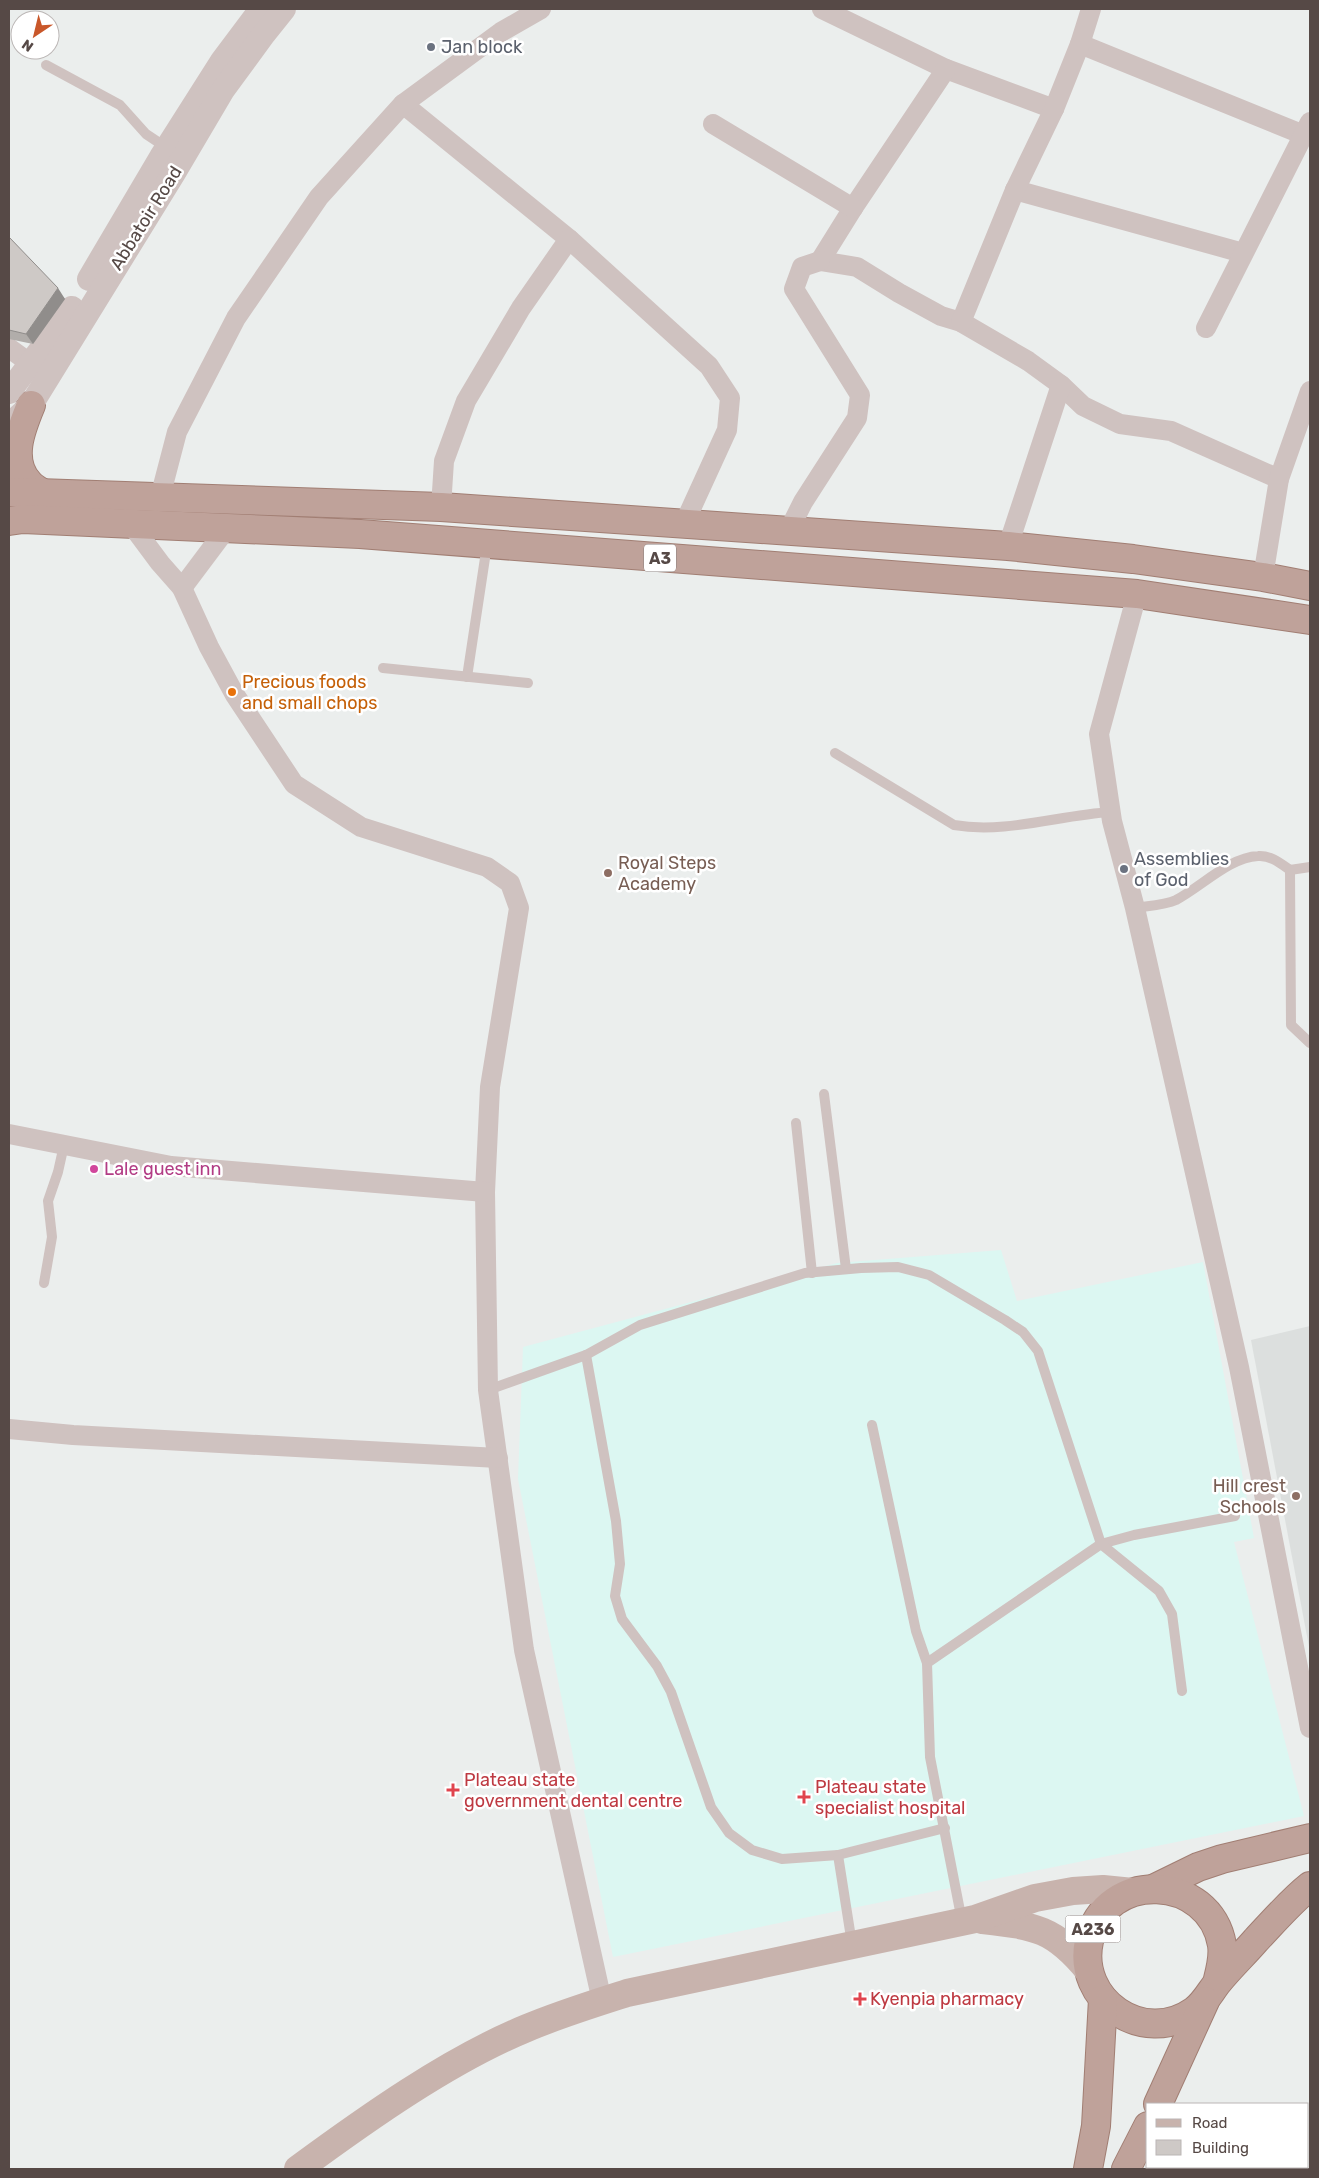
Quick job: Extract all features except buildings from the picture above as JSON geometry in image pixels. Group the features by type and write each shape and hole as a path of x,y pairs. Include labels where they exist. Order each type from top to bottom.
{"highway":[{"path":"20,398 19,463 28,483 45,495"},
{"name":"A3","path":"9,492 45,495 441,507 1008,546 1133,559 1263,577 1310,586"},
{"path":"579,551 596,535 584,517"},
{"name":"A3","path":"9,521 23,519 360,534 1137,594 1310,620"},
{"name":"A236","path":"1307,1887 1194,2011 1182,2018 1154,2024 1126,2017 1114,2010 1103,2000 1094,1986 1089,1971 1087,1951 1091,1932 1101,1914 1115,1901 1222,1858 1310,1838"},
{"name":"A236","path":"1144,1890 1174,1891 1191,1899 1206,1912 1216,1928 1222,1946 1222,1965 1158,2103"},
{"path":"1088,2169 1096,2126 1103,2000"},
{"path":"1126,2169 1146,2130"}],"main road":[{"path":"298,2169 454,2064 525,2028 602,2001 627,1993 969,1921 1035,1898 1073,1891 1103,1889 1144,1890"},
{"path":"969,1921 1018,1924 1045,1933 1069,1948 1089,1971"}],"street":[{"name":"Abbatoir Road","path":"9,426 30,364 67,318 167,148 222,61 261,9"},
{"name":"Abbatoir Road","path":"20,398 174,173 223,90 284,9"},
{"path":"160,497 177,432 236,318 319,197 402,104 501,32 541,9"},
{"path":"822,9 946,69 1054,109"},
{"path":"962,322 1015,190 1054,109 1080,44 1091,9"},
{"path":"1080,44 1307,129 1206,328"},
{"path":"820,261 946,69"},
{"path":"402,104 569,239 709,366 730,398 728,430 684,524"},
{"path":"713,124 853,208"},
{"path":"1015,190 1243,253"},
{"path":"441,507 444,461 466,401 521,308 569,239"},
{"path":"788,532 802,502 857,418 860,395 794,289 802,268 820,261 857,267 941,316 962,322 1028,361 1061,386 1083,406 1120,424 1171,431 1279,479"},
{"path":"9,348 30,364"},
{"path":"1008,546 1061,386"},
{"path":"1263,577 1279,479 1310,391"},
{"path":"131,524 160,563 182,588 209,647 235,695 294,784 361,827 487,867 510,883 519,908 490,1087 485,1192 488,1390 524,1650 602,2001"},
{"path":"182,588 227,528"},
{"path":"1137,594 1099,734 1111,812 1135,908 1239,1367 1310,1728"},
{"path":"9,1134 171,1166 485,1192"},
{"path":"9,1430 83,1436 498,1458"}],"lane":[{"path":"46,65 120,105 146,134 167,148"},
{"path":"467,677 488,544"},
{"path":"384,668 528,683"},
{"path":"835,753 954,825 975,829 994,828 1082,814 1111,812"},
{"path":"1135,908 1176,900 1195,886 1240,861 1259,856 1274,859 1290,870 1310,867"},
{"path":"1290,870 1291,1025 1310,1043"},
{"path":"824,1094 846,1269"},
{"path":"796,1123 812,1273"},
{"path":"44,1282 52,1238 48,1201 58,1172 64,1145"},
{"path":"488,1390 586,1355 640,1325 812,1273 898,1266 928,1275 1023,1332 1038,1351 1101,1544 1159,1591 1172,1614 1182,1691"},
{"path":"586,1355 616,1522 620,1564 614,1596 622,1619 657,1666 671,1692 711,1807 729,1833 752,1850 782,1858 838,1855 945,1828"},
{"path":"872,1425 916,1631 927,1663 930,1757 945,1828 969,1921"},
{"path":"927,1663 1101,1544 1134,1535 1235,1516"},
{"path":"838,1855 852,1946"}],"shaded area":[{"path":"1001,1250 1017,1301 1203,1262 1254,1538 1234,1542 1304,1816 613,1957 518,1479 523,1347 837,1263"},
{"name":"Hill crest Schools","path":"1310,1326 1310,1652 1251,1340"}],"place":[{"name":"Jan block","path":"431,47"},
{"name":"Precious foods and small chops","path":"232,692"},
{"name":"Assemblies of God","path":"1124,869"},
{"name":"Royal Steps Academy","path":"608,873"},
{"name":"Lale guest inn","path":"94,1169"},
{"name":"Hill crest Schools","path":"1296,1496"},
{"name":"Plateau state government dental centre","path":"453,1790"},
{"name":"Plateau state specialist hospital","path":"804,1797"},
{"name":"Kyenpia pharmacy","path":"860,1999"}]}
